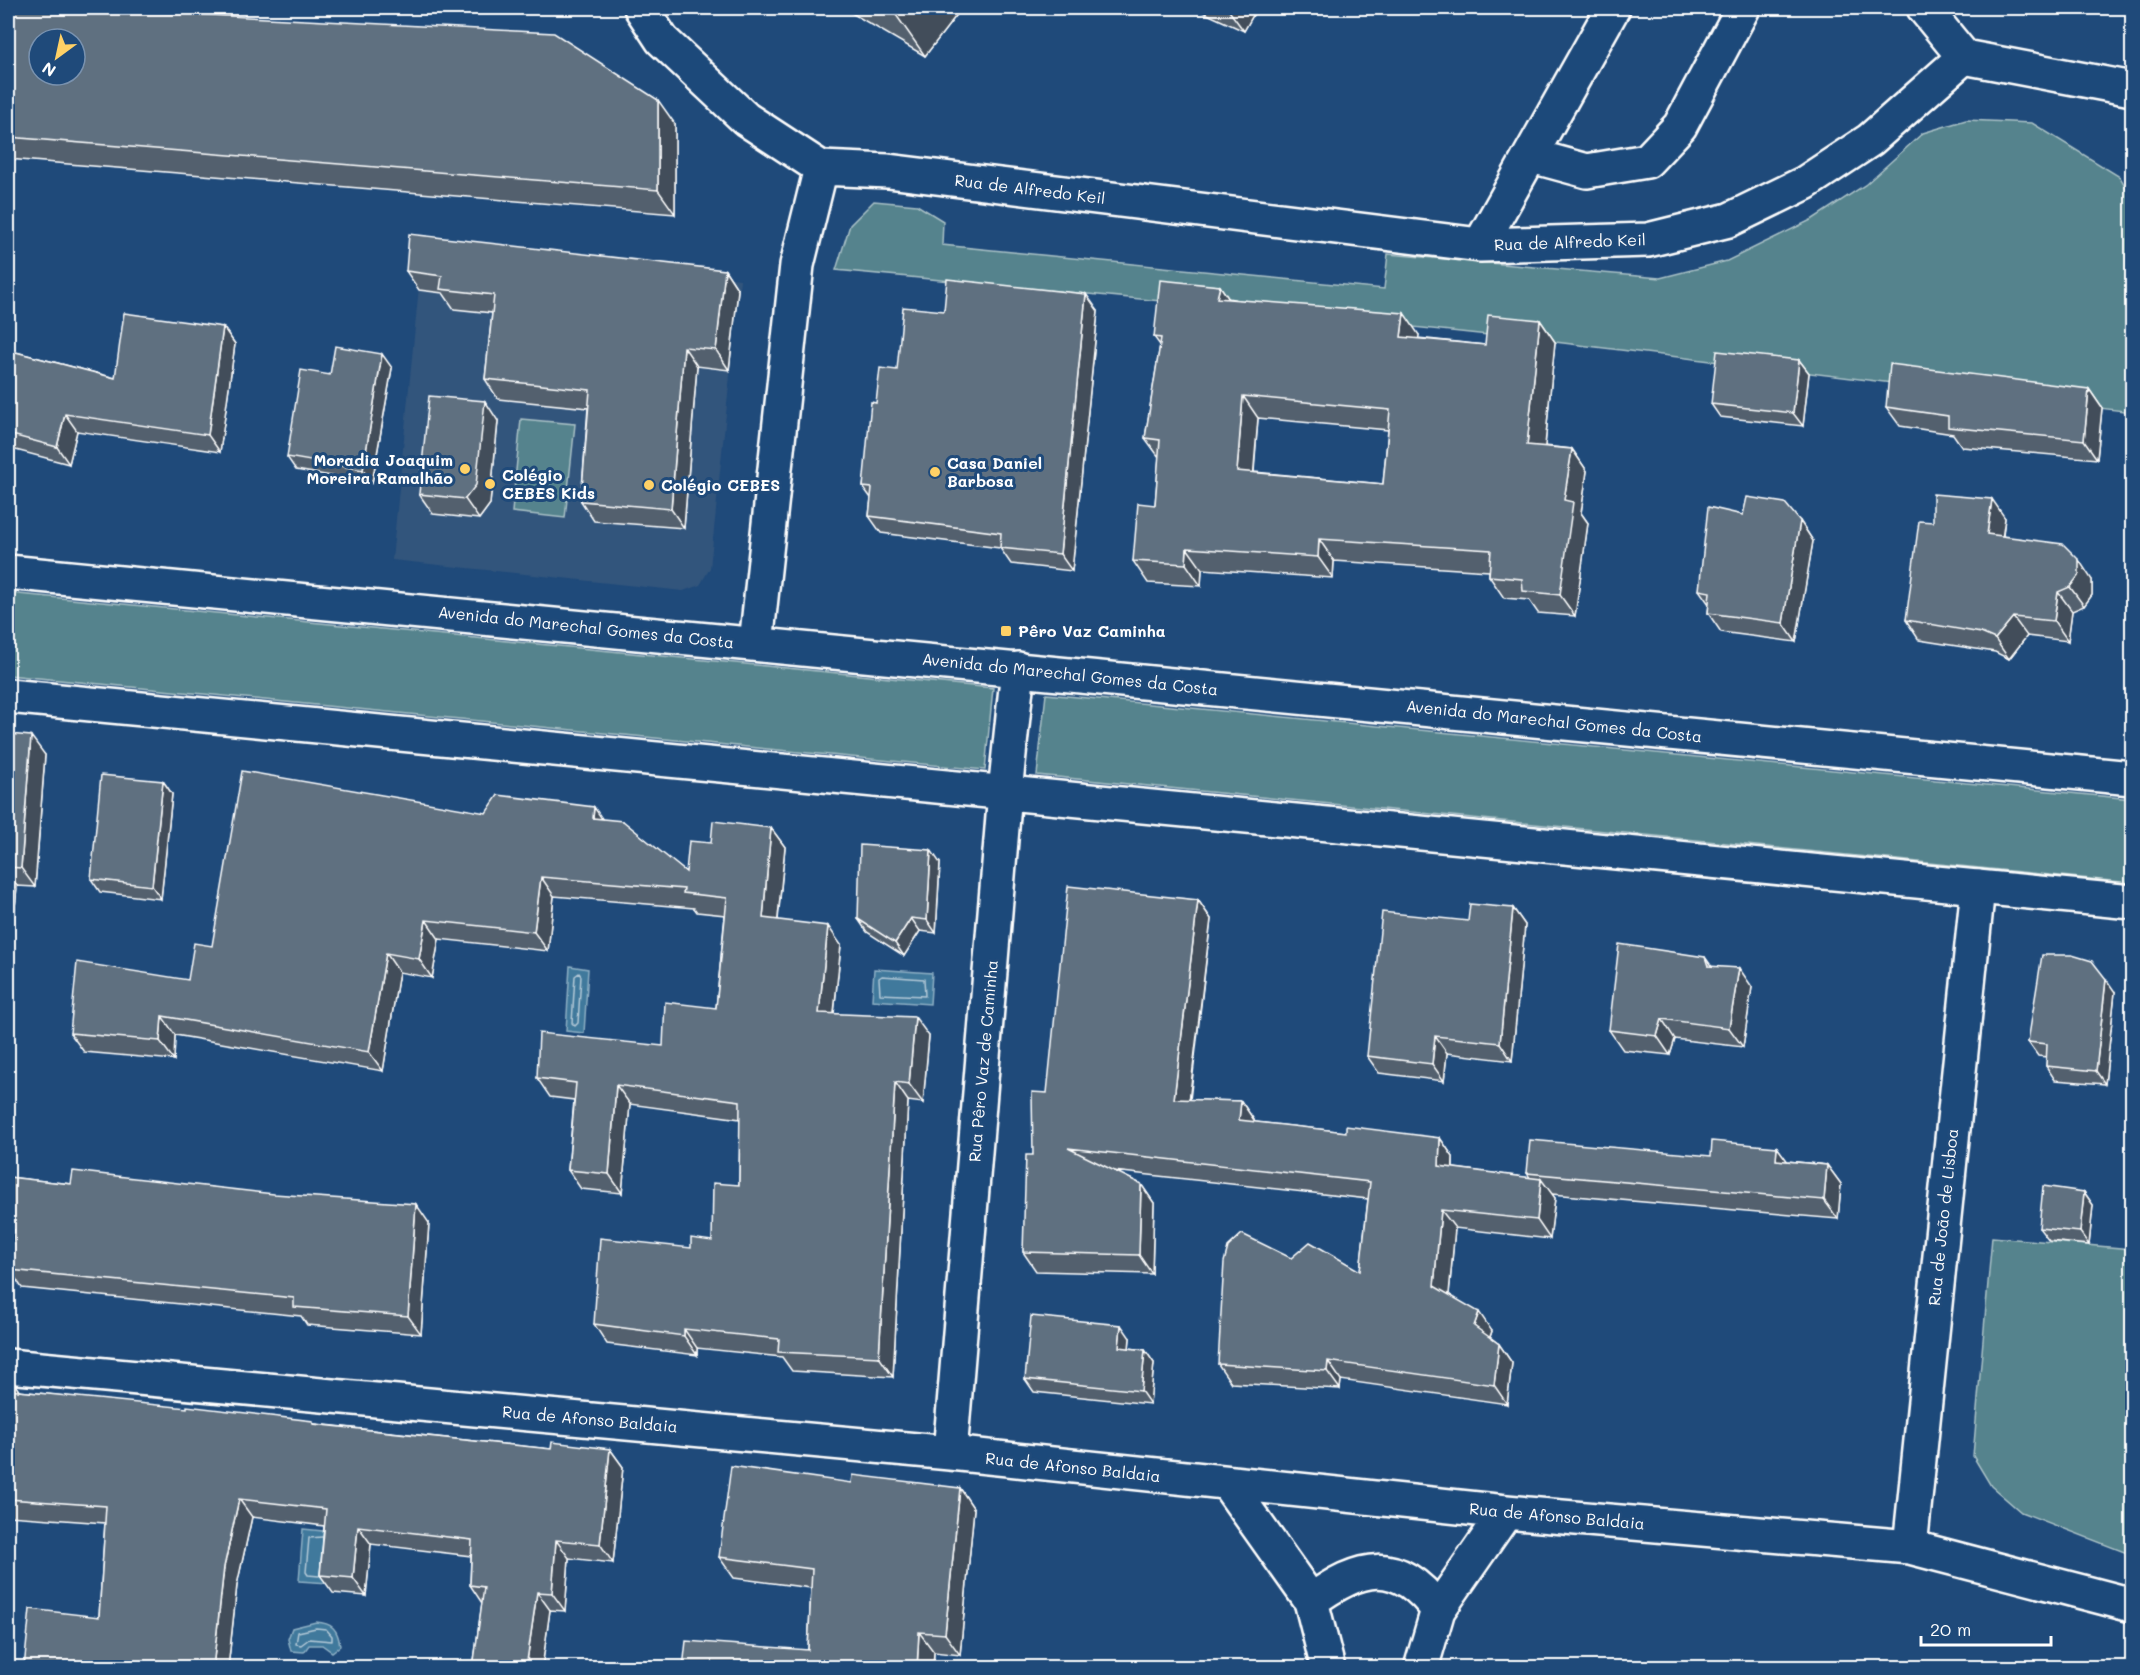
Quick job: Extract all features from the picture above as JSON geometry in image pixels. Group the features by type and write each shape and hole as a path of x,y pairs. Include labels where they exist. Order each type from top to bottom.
{"street":[{"path":"641,8 662,40 746,119 821,168 798,265 756,644"},
{"name":"Rua de Alfredo Keil","path":"1480,245 1613,8"},
{"path":"1532,156 1587,171 1647,161 1680,126 1743,8"},
{"path":"1924,8 1964,57 2133,89"},
{"name":"Rua de Alfredo Keil","path":"821,168 888,171 1480,245 1648,240 1729,220 1805,183 1870,140 1964,57"},
{"name":"Avenida do Marechal Gomes da Costa","path":"8,572 2133,777"},
{"name":"Rua Pêro Vaz de Caminha","path":"950,1453 1005,792 1018,669"},
{"path":"8,696 2133,902"},
{"name":"Rua de João de Lisboa","path":"1910,1547 1978,887"},
{"name":"Rua de Afonso Baldaia","path":"8,1366 950,1453 1506,1512 1910,1547 2133,1605"},
{"path":"1228,1484 1311,1601 1328,1668"},
{"path":"1421,1668 1438,1610 1506,1512"},
{"path":"1311,1601 1342,1579 1381,1570 1415,1584 1438,1610"}],"shaded area":[{"path":"423,246 740,279 710,568 700,585 683,591 392,560"}],"green space":[{"path":"1966,120 2032,123 2120,177 2132,198 2132,412 1555,342 1235,308 836,270 850,225 874,201 917,205 943,221 942,245 1384,289 1388,254 1660,278 1727,261 1813,219 1865,185 1923,133"},
{"path":"521,419 575,424 565,518 512,512"},
{"path":"8,593 993,688 985,770 8,675"},
{"path":"1046,694 2132,799 2132,883 1037,775"},
{"path":"1992,1237 2132,1249 2132,1555 2021,1512 1991,1486 1973,1456"}],"water":[{"path":"570,966 588,969 584,1033 566,1031"},
{"path":"874,969 932,973 930,1004 872,1000"},
{"path":"303,1529 333,1532 329,1583 299,1581"},
{"path":"316,1622 326,1624 336,1631 340,1646 332,1652 322,1645 309,1645 304,1652 291,1651 288,1639 292,1628"}],"building":[{"path":"8,8 75,8 554,33 658,100 658,190 8,137"},
{"name":"Colégio CEBES","path":"409,234 725,270 716,350 684,347 671,509 581,501 590,390 485,379 494,295 440,289 442,276 406,271"},
{"path":"947,279 1086,294 1060,554 1000,548 1001,533 869,516 872,488 863,487 871,402 876,403 880,368 897,370 903,307 944,311"},
{"path":"1160,280 1220,286 1217,298 1404,313 1401,337 1485,345 1488,315 1540,320 1527,445 1572,449 1564,500 1573,502 1560,595 1523,591 1522,579 1489,576 1491,550 1319,539 1318,557 1187,548 1186,564 1133,561 1138,503 1155,505 1160,440 1145,438 1161,338 1154,337","holes":["1243,396 1390,410 1383,484 1237,471"]},
{"path":"124,313 223,327 208,435 65,414 57,447 8,434 8,350 115,378"},
{"path":"335,346 382,354 363,470 287,457 301,370 330,375"},
{"path":"1717,351 1799,360 1793,413 1711,404"},
{"path":"1890,364 2089,389 2084,440 1948,427 1948,416 1886,407"},
{"path":"429,396 485,401 476,485 465,499 419,494"},
{"path":"1933,494 1992,499 1987,534 2063,544 2079,560 2079,575 2070,587 2058,592 2054,621 2013,617 1995,639 1981,633 1906,620 1919,521 1933,522"},
{"path":"1747,497 1785,503 1800,521 1783,623 1708,613 1710,592 1699,590 1708,507 1743,515"},
{"path":"8,734 31,736 21,868 8,867"},
{"path":"242,771 486,813 498,795 594,807 593,818 623,821 686,872 689,841 711,843 713,821 771,828 763,918 828,926 819,1013 915,1017 909,1084 895,1082 879,1357 778,1352 779,1339 684,1329 684,1336 594,1324 600,1238 691,1248 691,1238 712,1241 713,1183 739,1185 740,1101 616,1085 609,1174 568,1170 576,1083 537,1078 539,1033 663,1046 665,1002 716,1008 727,898 683,893 684,889 541,877 534,932 426,920 419,959 386,953 369,1052 162,1016 160,1041 70,1033 77,962 188,980 194,943 212,946"},
{"path":"101,775 163,781 152,886 91,879"},
{"path":"860,845 931,850 927,920 911,918 895,943 858,919"},
{"path":"1068,886 1198,900 1174,1099 1241,1101 1239,1120 1346,1132 1346,1126 1440,1138 1439,1166 1541,1179 1537,1220 1441,1210 1434,1286 1479,1312 1474,1326 1499,1344 1494,1385 1328,1361 1327,1371 1218,1364 1224,1262 1228,1247 1242,1234 1291,1258 1310,1242 1360,1271 1370,1182 1068,1148 1141,1184 1139,1255 1023,1252 1026,1155 1033,1155 1032,1092 1047,1093"},
{"path":"1470,904 1513,908 1500,1043 1435,1036 1432,1064 1367,1056 1382,912 1468,921"},
{"path":"1619,944 1705,957 1708,966 1739,968 1729,1028 1662,1019 1657,1036 1609,1030"},
{"path":"2042,955 2072,955 2092,961 2106,979 2096,1071 2046,1066 2047,1044 2028,1042"},
{"path":"1530,1140 1711,1156 1712,1141 1777,1147 1776,1160 1827,1165 1824,1200 1527,1173"},
{"path":"73,1171 274,1194 416,1204 408,1316 294,1307 294,1298 10,1270 14,1230 8,1230 8,1177 71,1184"},
{"path":"2043,1186 2084,1192 2080,1232 2039,1228"},
{"path":"1031,1316 1121,1325 1119,1347 1145,1350 1141,1391 1025,1379"},
{"path":"8,1390 187,1408 187,1406 313,1421 313,1424 551,1449 552,1442 610,1449 600,1544 556,1540 552,1593 537,1592 526,1668 473,1668 484,1587 470,1585 472,1540 358,1526 353,1578 320,1575 326,1509 239,1499 224,1567 213,1668 24,1668 30,1609 99,1617 106,1506 8,1499"},
{"path":"731,1466 852,1483 853,1475 960,1488 945,1634 919,1632 917,1668 683,1668 686,1641 808,1650 812,1569 719,1557"}],"place":[{"name":"Moradia Joaquim Moreira Ramalhão","path":"465,469"},
{"name":"Casa Daniel Barbosa","path":"935,472"},
{"name":"Colégio CEBES Kids","path":"490,484"},
{"name":"Colégio CEBES","path":"649,485"},
{"name":"Pêro Vaz Caminha","path":"1006,631"}]}
